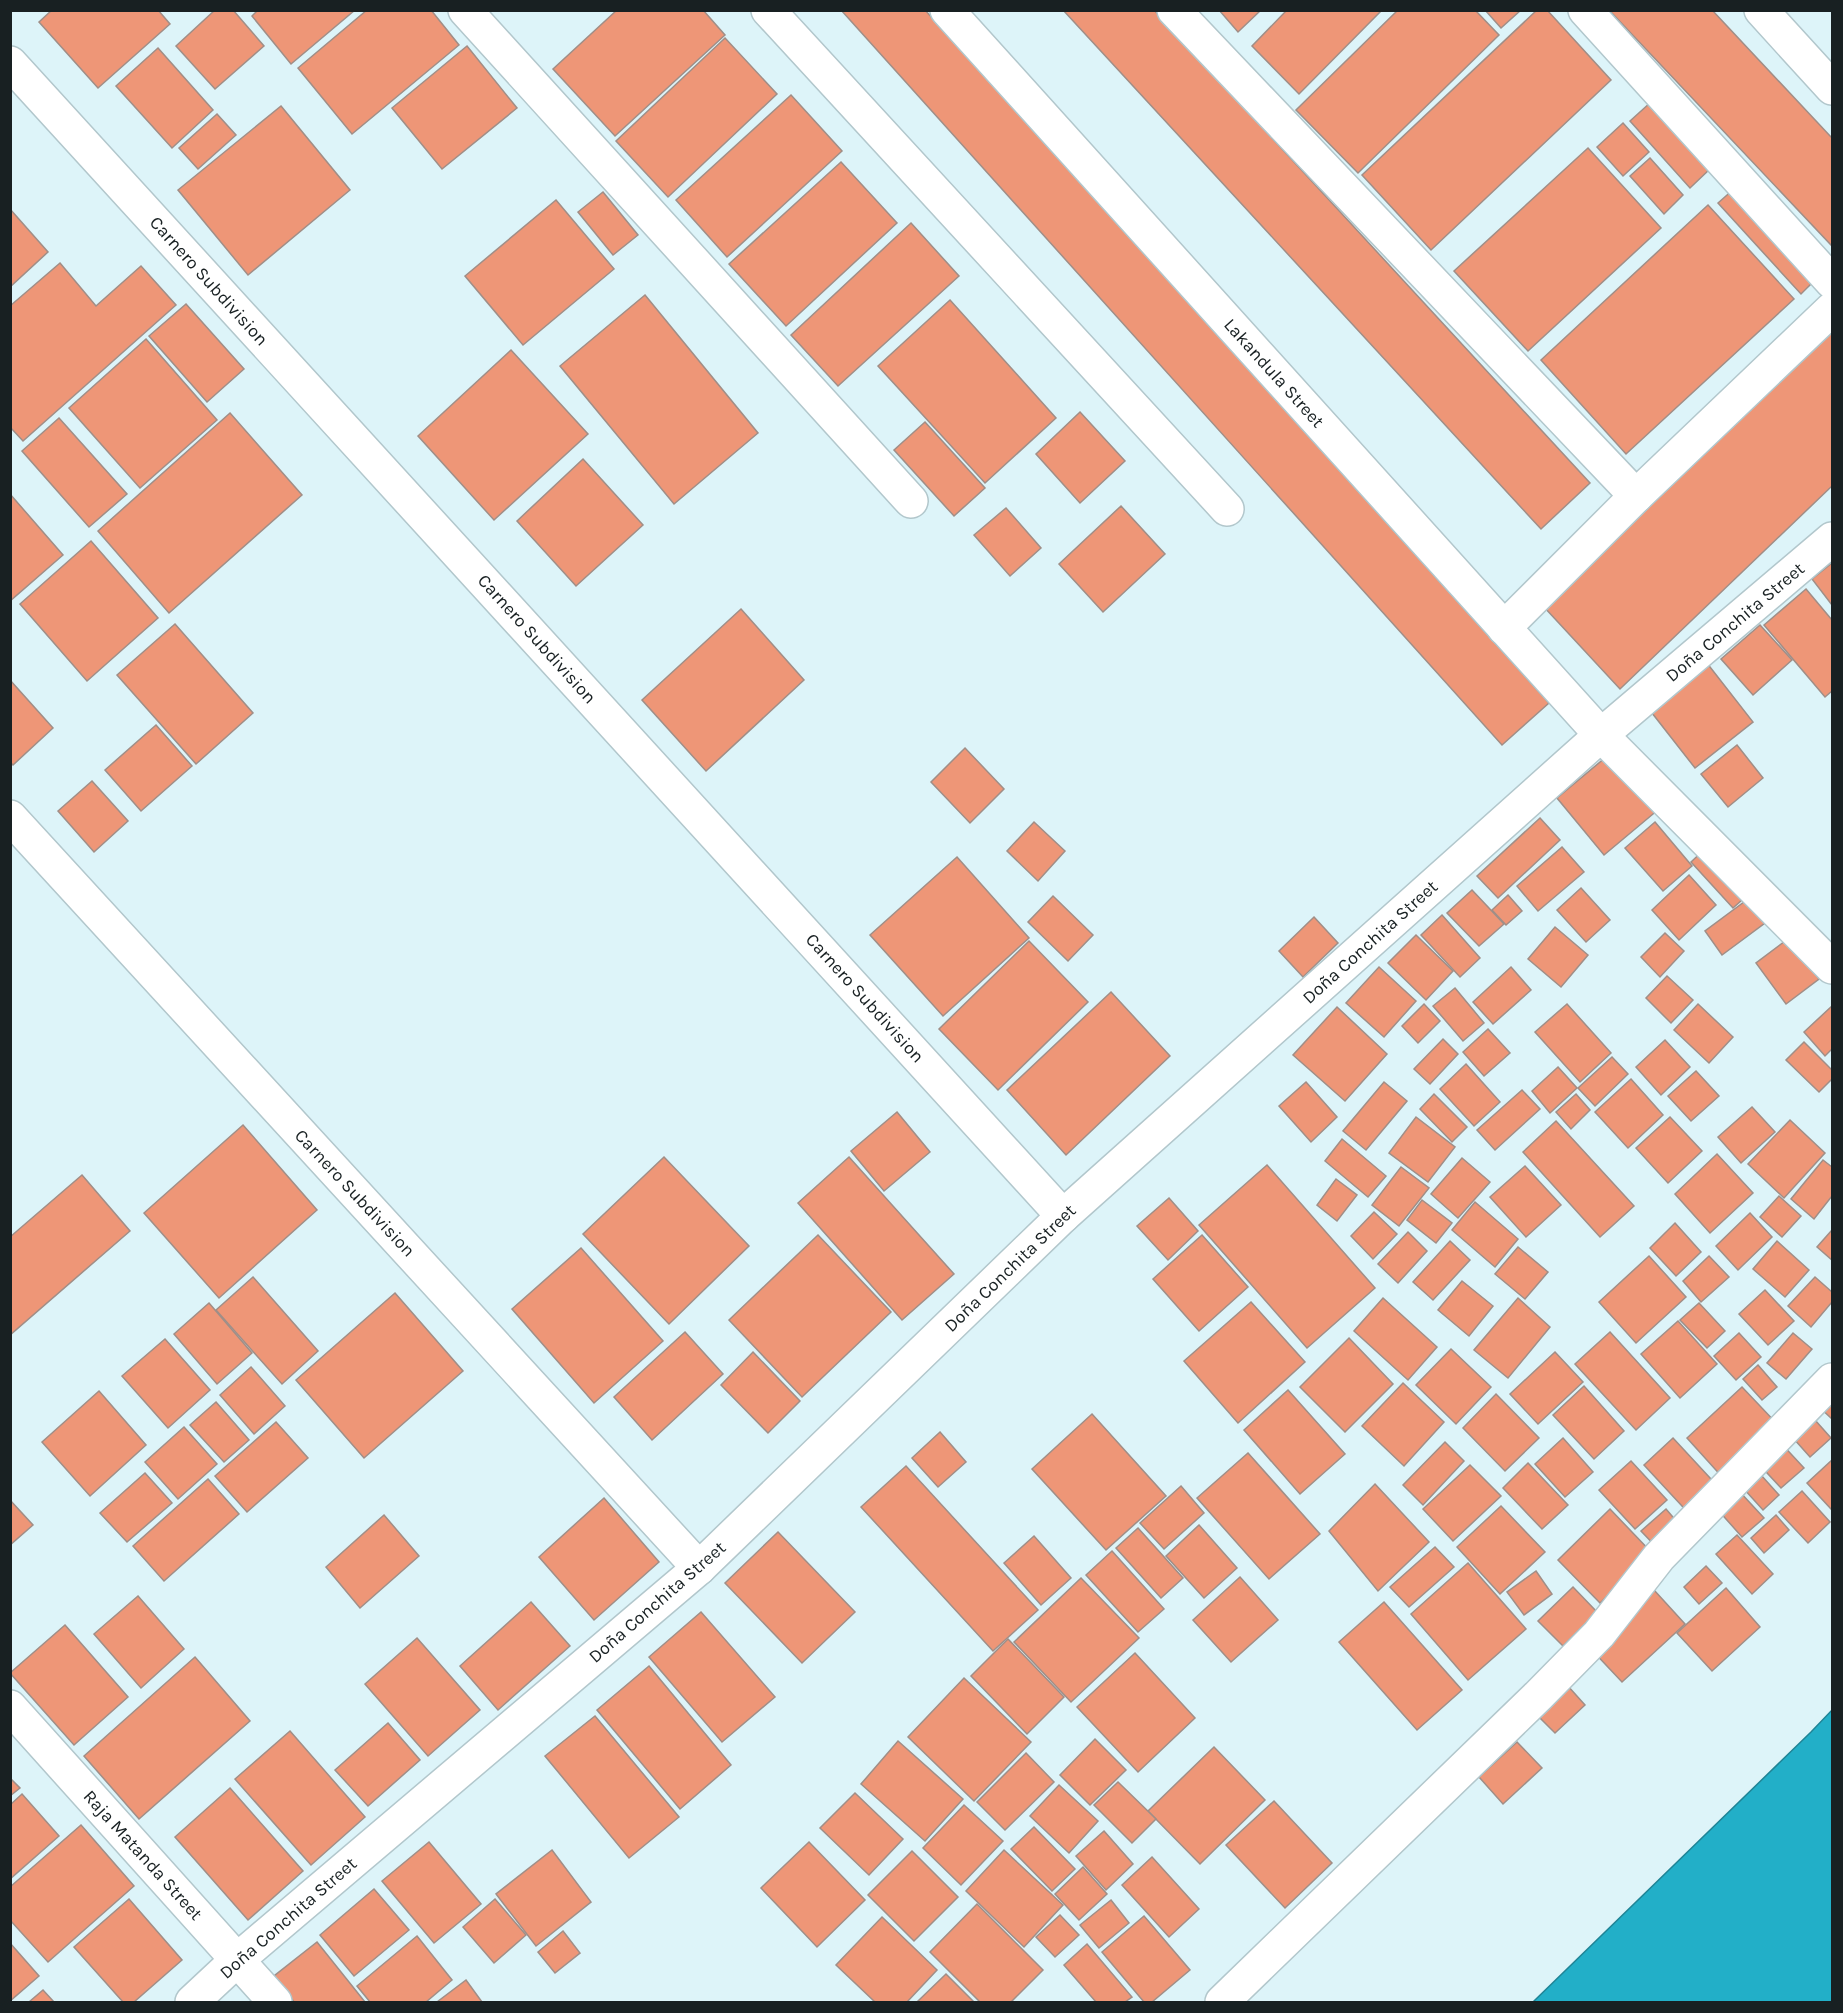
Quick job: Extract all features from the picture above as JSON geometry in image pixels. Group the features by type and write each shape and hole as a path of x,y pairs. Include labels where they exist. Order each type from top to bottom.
{"street":[{"path":"465,10 911,501"},
{"path":"768,10 1227,509"},
{"name":"Lakandula Street","path":"947,10 1601,735 1833,968"},
{"path":"1174,10 1636,496"},
{"path":"1585,10 1833,282"},
{"path":"1761,10 1833,88"},
{"name":"Carnero Subdivision","path":"10,63 1063,1216"},
{"path":"1504,628 1636,496 1833,309"},
{"name":"Doña Conchita Street","path":"192,2002 237,1960 699,1568 1063,1216 1601,735 1833,540"},
{"name":"Carnero Subdivision","path":"10,817 699,1568"},
{"path":"1222,2002 1599,1634 1659,1557 1833,1380"},
{"name":"Raja Matanda Street","path":"10,1707 275,2002"}],"water":[{"path":"1832,1710 1832,2002 1533,2002 1811,1732"}],"building":[{"path":"52,10 158,10 170,24 98,88 39,22"},
{"path":"215,10 233,10 264,46 215,89 176,46"},
{"path":"258,10 355,10 291,64 252,16"},
{"path":"367,10 431,10 459,45 352,134 298,68"},
{"path":"617,10 703,10 725,35 615,136 553,69"},
{"path":"841,10 925,10 1549,703 1502,745"},
{"path":"1063,10 1154,10 1590,483 1541,529"},
{"path":"1219,10 1261,10 1238,32"},
{"path":"1287,10 1382,10 1299,94 1252,46"},
{"path":"1398,10 1475,10 1499,35 1358,173 1296,110"},
{"path":"1485,10 1521,10 1501,28"},
{"path":"1537,10 1547,10 1611,80 1431,250 1362,175"},
{"path":"1609,10 1712,10 1832,138 1832,246"},
{"path":"725,38 777,94 668,197 616,141"},
{"path":"467,46 517,108 442,169 392,108"},
{"path":"158,48 213,110 172,148 116,86"},
{"path":"791,95 842,151 727,257 676,200"},
{"path":"1651,102 1711,168 1690,188 1630,121"},
{"path":"281,106 350,190 248,275 178,190"},
{"path":"217,114 236,135 198,169 179,148"},
{"path":"1623,123 1649,152 1623,176 1597,147"},
{"path":"1588,148 1661,228 1528,351 1454,271"},
{"path":"1650,158 1683,195 1664,214 1630,176"},
{"path":"841,162 897,223 786,326 729,264"},
{"path":"1735,188 1817,278 1801,294 1718,203"},
{"path":"603,192 638,235 613,255 578,212"},
{"path":"556,200 614,269 523,345 465,276"},
{"path":"1708,205 1794,299 1626,454 1541,360"},
{"path":"10,209 48,252 10,287"},
{"path":"911,223 959,276 838,386 791,335"},
{"path":"60,263 96,306 141,266 176,305 23,441 10,427 10,306"},
{"path":"645,295 758,433 674,504 560,366"},
{"path":"950,300 1056,418 985,483 878,366"},
{"path":"186,304 244,369 207,402 149,336"},
{"path":"1832,332 1832,486 1620,689 1544,607"},
{"path":"146,339 217,420 140,488 69,408"},
{"path":"511,350 588,434 494,520 418,436"},
{"path":"1080,412 1125,461 1080,503 1036,454"},
{"path":"230,413 302,495 169,613 98,531"},
{"path":"59,418 127,494 89,527 22,451"},
{"path":"925,422 985,488 954,516 894,450"},
{"path":"583,459 643,525 576,586 517,521"},
{"path":"10,494 63,555 10,601"},
{"path":"1121,506 1165,554 1103,612 1059,564"},
{"path":"1006,508 1041,548 1010,576 974,535"},
{"path":"91,541 158,618 87,681 20,604"},
{"path":"1832,563 1832,605 1812,579"},
{"path":"1806,589 1832,620 1832,691 1825,697 1764,625"},
{"path":"741,609 804,680 706,771 642,700"},
{"path":"175,624 253,713 196,764 117,675"},
{"path":"1760,625 1792,660 1753,695 1721,659"},
{"path":"1703,658 1753,722 1695,768 1645,704"},
{"path":"10,680 53,728 13,765 10,762"},
{"path":"156,725 192,766 141,811 105,770"},
{"path":"1737,745 1763,778 1728,807 1701,774"},
{"path":"965,748 1004,789 970,823 931,782"},
{"path":"1612,752 1659,809 1604,855 1557,798"},
{"path":"92,781 128,821 94,852 58,811"},
{"path":"1540,818 1560,840 1498,898 1477,876"},
{"path":"1034,822 1065,851 1038,881 1007,851"},
{"path":"1655,822 1692,866 1663,891 1625,848"},
{"path":"1708,846 1751,892 1733,908 1691,862"},
{"path":"1562,847 1584,872 1538,911 1517,886"},
{"path":"957,857 1029,938 943,1016 870,935"},
{"path":"1689,875 1716,905 1679,940 1652,910"},
{"path":"1581,888 1610,920 1586,942 1557,910"},
{"path":"1472,890 1504,924 1479,946 1447,913"},
{"path":"1508,895 1522,911 1506,925 1492,910"},
{"path":"1053,896 1093,935 1068,961 1028,922"},
{"path":"1748,899 1765,923 1722,955 1705,931"},
{"path":"1442,915 1480,958 1460,977 1421,935"},
{"path":"1314,917 1338,943 1303,977 1279,951"},
{"path":"1555,927 1588,955 1561,987 1528,959"},
{"path":"1665,933 1684,951 1660,977 1641,957"},
{"path":"1416,935 1453,971 1426,1000 1388,963"},
{"path":"1789,938 1819,979 1786,1004 1756,963"},
{"path":"1029,941 1088,1002 998,1090 939,1029"},
{"path":"1379,967 1416,1001 1384,1037 1346,1003"},
{"path":"1511,967 1531,990 1493,1024 1473,1002"},
{"path":"1667,976 1693,1000 1671,1023 1646,998"},
{"path":"1455,988 1484,1023 1463,1041 1433,1006"},
{"path":"1111,992 1170,1056 1066,1155 1007,1090"},
{"path":"1424,1004 1440,1021 1418,1043 1402,1026"},
{"path":"1567,1004 1611,1053 1580,1082 1535,1032"},
{"path":"1698,1004 1733,1037 1709,1063 1674,1030"},
{"path":"1832,1006 1832,1049 1825,1056 1804,1032"},
{"path":"1337,1007 1387,1054 1345,1101 1293,1055"},
{"path":"1488,1029 1510,1053 1484,1076 1463,1052"},
{"path":"1443,1039 1458,1054 1430,1084 1414,1069"},
{"path":"1665,1040 1690,1067 1661,1095 1636,1067"},
{"path":"1804,1042 1832,1070 1832,1079 1819,1092 1786,1060"},
{"path":"1612,1057 1628,1074 1595,1106 1578,1088"},
{"path":"1466,1064 1500,1102 1474,1126 1440,1089"},
{"path":"1558,1067 1577,1088 1550,1113 1532,1091"},
{"path":"1696,1071 1719,1096 1691,1121 1668,1096"},
{"path":"1631,1079 1663,1115 1628,1148 1595,1112"},
{"path":"1306,1082 1337,1117 1311,1142 1279,1106"},
{"path":"1384,1082 1407,1101 1366,1150 1343,1131"},
{"path":"1522,1090 1540,1109 1495,1150 1477,1130"},
{"path":"1434,1094 1467,1127 1452,1142 1420,1109"},
{"path":"1576,1094 1590,1110 1571,1129 1556,1112"},
{"path":"1752,1107 1775,1132 1741,1163 1718,1137"},
{"path":"897,1112 930,1152 884,1191 851,1151"},
{"path":"1416,1117 1455,1147 1428,1182 1389,1153"},
{"path":"1670,1117 1702,1151 1668,1183 1636,1148"},
{"path":"1790,1120 1825,1153 1784,1198 1748,1164"},
{"path":"1556,1121 1634,1206 1600,1237 1523,1152"},
{"path":"243,1125 317,1210 219,1298 144,1213"},
{"path":"1342,1139 1386,1176 1368,1197 1325,1161"},
{"path":"1717,1154 1753,1193 1710,1233 1675,1194"},
{"path":"664,1157 749,1246 669,1324 583,1234"},
{"path":"849,1157 954,1274 902,1320 798,1203"},
{"path":"1462,1158 1490,1182 1458,1218 1431,1194"},
{"path":"1823,1160 1832,1167 1832,1196 1814,1219 1791,1199"},
{"path":"1267,1165 1375,1288 1307,1348 1199,1225"},
{"path":"1525,1166 1561,1205 1526,1237 1490,1197"},
{"path":"1401,1167 1429,1188 1399,1226 1372,1205"},
{"path":"82,1175 130,1231 10,1335 10,1237"},
{"path":"1336,1179 1357,1195 1337,1221 1317,1205"},
{"path":"1779,1196 1801,1216 1782,1237 1760,1217"},
{"path":"1169,1198 1198,1231 1168,1260 1137,1226"},
{"path":"1422,1200 1452,1223 1436,1243 1407,1220"},
{"path":"1475,1202 1518,1239 1495,1267 1452,1230"},
{"path":"1374,1212 1397,1234 1373,1259 1351,1236"},
{"path":"1750,1213 1772,1237 1738,1270 1716,1246"},
{"path":"1675,1223 1701,1252 1676,1276 1650,1248"},
{"path":"1832,1230 1832,1260 1817,1247"},
{"path":"1408,1232 1427,1251 1398,1283 1378,1264"},
{"path":"818,1235 891,1312 802,1397 729,1320"},
{"path":"1202,1235 1248,1287 1199,1331 1153,1279"},
{"path":"1450,1241 1470,1260 1433,1300 1413,1282"},
{"path":"1777,1241 1809,1270 1785,1297 1753,1269"},
{"path":"1518,1247 1548,1272 1525,1299 1495,1274"},
{"path":"581,1248 663,1341 594,1403 512,1309"},
{"path":"1649,1256 1686,1297 1636,1343 1599,1302"},
{"path":"1709,1256 1729,1277 1701,1302 1683,1281"},
{"path":"253,1277 318,1351 282,1384 216,1310"},
{"path":"1815,1277 1832,1292 1832,1302 1811,1327 1788,1306"},
{"path":"1462,1281 1493,1306 1469,1336 1438,1310"},
{"path":"1765,1290 1794,1321 1768,1345 1739,1314"},
{"path":"395,1293 463,1371 364,1458 296,1380"},
{"path":"1383,1298 1437,1347 1408,1380 1354,1331"},
{"path":"1518,1298 1550,1327 1508,1378 1474,1350"},
{"path":"1251,1302 1305,1362 1238,1423 1184,1361"},
{"path":"209,1303 252,1353 217,1384 174,1334"},
{"path":"1699,1303 1725,1331 1707,1348 1680,1320"},
{"path":"1678,1321 1717,1364 1680,1398 1641,1354"},
{"path":"685,1332 723,1374 652,1440 614,1397"},
{"path":"1610,1332 1670,1398 1636,1430 1575,1364"},
{"path":"1739,1333 1761,1357 1736,1380 1714,1356"},
{"path":"1793,1333 1812,1349 1786,1379 1767,1363"},
{"path":"1349,1338 1393,1384 1345,1432 1300,1387"},
{"path":"165,1339 210,1390 168,1428 122,1376"},
{"path":"1451,1349 1491,1387 1456,1424 1416,1385"},
{"path":"753,1352 800,1401 768,1433 721,1385"},
{"path":"1555,1352 1583,1382 1538,1424 1510,1394"},
{"path":"1758,1365 1777,1387 1762,1400 1743,1379"},
{"path":"251,1367 285,1406 254,1434 220,1395"},
{"path":"1403,1383 1444,1422 1404,1466 1362,1426"},
{"path":"1584,1386 1624,1431 1594,1459 1553,1415"},
{"path":"1832,1386 1832,1419 1816,1404"},
{"path":"1742,1387 1780,1427 1724,1479 1687,1438"},
{"path":"1288,1390 1345,1454 1300,1494 1244,1430"},
{"path":"99,1391 146,1445 90,1496 42,1442"},
{"path":"1496,1394 1539,1438 1505,1471 1463,1428"},
{"path":"216,1402 249,1440 224,1462 190,1425"},
{"path":"1807,1411 1831,1438 1810,1457 1786,1430"},
{"path":"1092,1414 1166,1496 1106,1550 1032,1469"},
{"path":"276,1422 308,1458 247,1512 215,1476"},
{"path":"184,1427 217,1464 178,1499 145,1462"},
{"path":"940,1432 966,1462 938,1487 912,1458"},
{"path":"1563,1438 1593,1472 1565,1497 1535,1464"},
{"path":"1673,1438 1723,1492 1694,1519 1644,1465"},
{"path":"1778,1440 1804,1468 1781,1488 1755,1460"},
{"path":"1445,1442 1464,1461 1423,1505 1403,1485"},
{"path":"1248,1453 1320,1534 1269,1579 1197,1498"},
{"path":"1832,1460 1832,1510 1807,1483"},
{"path":"1631,1461 1667,1500 1635,1529 1599,1490"},
{"path":"1528,1463 1568,1505 1542,1529 1503,1488"},
{"path":"1470,1465 1501,1496 1453,1541 1423,1509"},
{"path":"1752,1465 1779,1495 1763,1510 1735,1479"},
{"path":"906,1466 1038,1610 993,1651 861,1507"},
{"path":"145,1473 172,1503 127,1542 100,1513"},
{"path":"208,1479 239,1514 164,1581 133,1546"},
{"path":"1375,1484 1429,1542 1378,1591 1329,1531"},
{"path":"1181,1486 1204,1513 1164,1549 1140,1523"},
{"path":"1739,1491 1764,1518 1742,1537 1718,1510"},
{"path":"1802,1491 1830,1522 1808,1543 1779,1512"},
{"path":"604,1498 659,1562 594,1620 539,1557"},
{"path":"10,1500 33,1525 10,1545"},
{"path":"1501,1506 1545,1552 1500,1594 1457,1547"},
{"path":"1610,1509 1652,1553 1600,1603 1558,1560"},
{"path":"1666,1509 1684,1530 1661,1552 1641,1531"},
{"path":"384,1515 419,1556 360,1608 326,1567"},
{"path":"1776,1515 1789,1530 1764,1553 1751,1538"},
{"path":"1199,1525 1237,1568 1204,1598 1166,1556"},
{"path":"1138,1528 1183,1578 1161,1598 1116,1548"},
{"path":"778,1532 855,1612 802,1663 725,1583"},
{"path":"1737,1535 1773,1574 1752,1594 1716,1554"},
{"path":"1034,1536 1071,1578 1041,1605 1004,1563"},
{"path":"1435,1547 1454,1567 1409,1607 1390,1587"},
{"path":"1112,1551 1164,1609 1138,1632 1086,1575"},
{"path":"1468,1563 1526,1629 1468,1680 1411,1614"},
{"path":"1706,1566 1722,1583 1699,1604 1684,1587"},
{"path":"1536,1571 1552,1594 1524,1615 1507,1592"},
{"path":"1240,1577 1278,1620 1231,1662 1193,1620"},
{"path":"1081,1578 1139,1638 1071,1702 1014,1642"},
{"path":"1573,1587 1597,1612 1563,1646 1538,1621"},
{"path":"1726,1588 1760,1627 1712,1671 1677,1633"},
{"path":"1654,1590 1685,1624 1622,1682 1590,1648"},
{"path":"138,1596 184,1649 141,1688 94,1634"},
{"path":"531,1602 570,1646 498,1710 460,1666"},
{"path":"1384,1602 1462,1690 1417,1730 1339,1642"},
{"path":"701,1612 775,1697 722,1742 649,1657"},
{"path":"65,1625 128,1697 74,1745 10,1673"},
{"path":"417,1638 480,1710 428,1756 365,1684"},
{"path":"1008,1639 1064,1697 1027,1734 971,1676"},
{"path":"1135,1653 1195,1718 1138,1772 1077,1707"},
{"path":"195,1657 250,1721 139,1819 84,1756"},
{"path":"649,1666 731,1765 680,1809 597,1710"},
{"path":"964,1678 1031,1742 974,1801 908,1737"},
{"path":"1567,1685 1585,1705 1555,1733 1536,1714"},
{"path":"595,1716 679,1817 629,1858 545,1756"},
{"path":"388,1723 420,1760 368,1806 335,1770"},
{"path":"290,1731 365,1817 311,1865 235,1779"},
{"path":"1095,1739 1126,1770 1090,1805 1060,1775"},
{"path":"898,1741 963,1799 925,1841 861,1784"},
{"path":"1517,1742 1542,1768 1503,1804 1479,1777"},
{"path":"1214,1747 1265,1800 1200,1864 1148,1811"},
{"path":"1026,1753 1054,1782 1005,1830 977,1802"},
{"path":"10,1778 20,1788 10,1796"},
{"path":"1118,1782 1156,1819 1132,1843 1094,1805"},
{"path":"1059,1785 1098,1821 1069,1853 1030,1816"},
{"path":"230,1788 303,1871 248,1920 175,1837"},
{"path":"855,1793 903,1839 869,1875 820,1828"},
{"path":"22,1794 59,1836 10,1879 10,1805"},
{"path":"1274,1801 1332,1863 1285,1908 1226,1845"},
{"path":"964,1805 1003,1841 961,1885 923,1848"},
{"path":"81,1825 134,1886 48,1962 10,1920 10,1887"},
{"path":"1034,1827 1075,1869 1052,1891 1011,1849"},
{"path":"1104,1831 1133,1864 1106,1890 1076,1856"},
{"path":"429,1842 481,1904 434,1943 382,1881"},
{"path":"809,1842 865,1900 817,1947 761,1888"},
{"path":"552,1850 591,1902 536,1946 496,1894"},
{"path":"1004,1850 1063,1905 1024,1947 966,1891"},
{"path":"912,1851 958,1897 914,1941 868,1895"},
{"path":"1152,1857 1199,1909 1169,1937 1122,1885"},
{"path":"1083,1867 1107,1894 1079,1920 1055,1894"},
{"path":"374,1889 409,1930 354,1976 320,1935"},
{"path":"129,1899 182,1960 134,2002 123,2002 74,1947"},
{"path":"495,1899 526,1935 494,1963 463,1927"},
{"path":"1111,1900 1129,1923 1099,1948 1080,1925"},
{"path":"977,1904 1043,1970 1011,2002 980,2002 930,1952"},
{"path":"1060,1915 1079,1935 1055,1957 1036,1937"},
{"path":"1144,1916 1190,1970 1152,2002 1144,2002 1102,1952"},
{"path":"882,1917 937,1970 907,2002 875,2002 836,1965"},
{"path":"563,1931 580,1953 555,1973 538,1952"},
{"path":"417,1936 452,1980 426,2002 370,2002 357,1986"},
{"path":"317,1942 365,2002 294,2002 274,1976"},
{"path":"10,1943 39,1976 10,2001"},
{"path":"1087,1944 1132,1997 1125,2002 1096,2002 1064,1965"},
{"path":"946,1974 974,2002 917,2002"},
{"path":"466,1980 482,2002 437,2002"},
{"path":"43,1990 54,2002 29,2002"}]}
